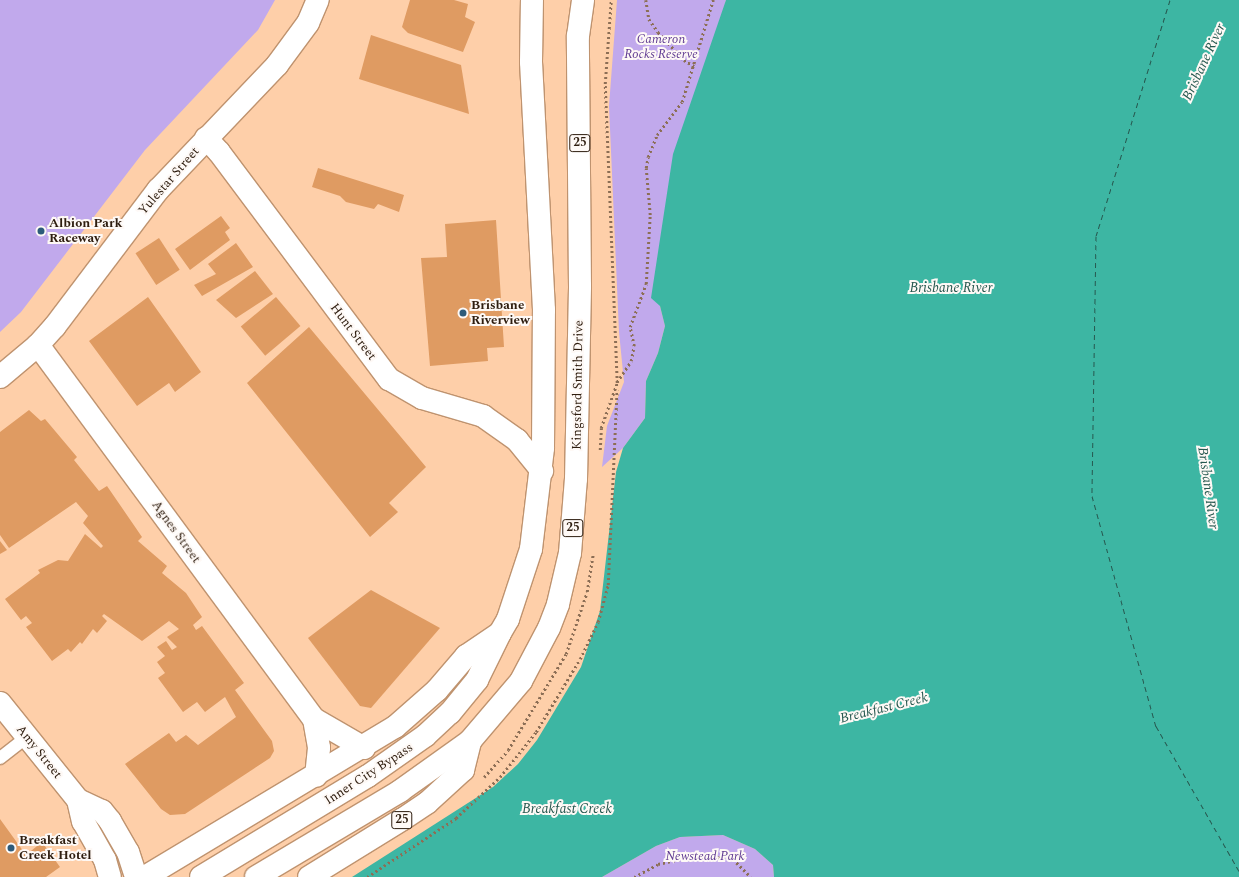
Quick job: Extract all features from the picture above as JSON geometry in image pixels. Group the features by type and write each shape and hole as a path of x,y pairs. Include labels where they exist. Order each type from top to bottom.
{"main road":[{"name":"Yulestar Street","path":"0,377 38,345 158,190 295,44 318,0"},
{"path":"145,877 364,748 414,712 445,681 466,656 500,632 517,596 531,549 542,471 544,310 531,62 532,0"},
{"name":"Kingsford Smith Drive","path":"470,741 506,701 535,657 556,610 570,553 578,412 580,278 578,36 583,0"},
{"name":"Hunt Street","path":"206,138 219,152 389,379 422,398 483,416 517,440 542,471"},
{"name":"Agnes Street","path":"38,345 314,719 364,748"},
{"name":"Inner City Bypass","path":"202,877 368,776 425,736 450,713 477,680 500,632"},
{"name":"Amy Street","path":"0,702 26,738 78,800 102,811 112,824 128,852 136,877"},
{"name":"Agnes Street","path":"314,719 319,748 316,776"},
{"path":"256,877 400,790 470,741"},
{"name":"25","path":"309,877 398,822 448,785 463,770 470,741"},
{"name":"Amy Street","path":"78,800 83,821 105,860 110,877"}],"lane":[{"path":"0,758 26,738"}],"path":[{"path":"611,0 605,84 617,383 631,361 634,346 630,327 646,284 650,215 646,168 648,157 657,135 682,102 713,0"},
{"path":"646,0 650,19 658,32 684,60 694,66"},
{"path":"634,877 658,864 698,855 733,859 751,877"}],"green space":[{"name":"Albion Park Raceway","path":"0,0 275,0 258,30 145,150 21,312 0,332"},
{"name":"Cameron Rocks Reserve","path":"617,0 726,0 660,306 665,326 658,353 646,381 645,418 623,448 602,467 607,426 624,382 619,332 609,106"},
{"name":"Newstead Park","path":"723,835 755,849 773,865 774,877 602,877 656,846 680,837"}],"water":[{"name":"Brisbane River","path":"726,0 1239,0 1239,877 774,877 773,865 755,849 723,835 680,837 656,846 602,877 352,877 493,787 518,764 537,740 581,667 600,611 616,472 623,448 645,418 646,381 658,353 665,326 660,306 651,298 673,154"}],"building":[{"path":"410,0 454,0 468,4 465,17 475,22 463,52 408,33 402,27"},
{"path":"371,35 461,65 469,114 359,79"},
{"path":"318,168 404,195 399,212 378,204 374,209 346,202 340,196 312,187"},
{"path":"221,216 230,228 225,232 230,240 190,270 175,249"},
{"name":"Brisbane Riverview","path":"496,220 504,347 487,348 488,361 430,366 421,258 447,257 445,224"},
{"path":"159,238 180,270 156,285 136,253"},
{"path":"236,243 253,267 202,296 194,285 216,274 208,264"},
{"path":"255,271 273,294 236,318 216,300"},
{"path":"148,297 201,372 175,392 169,383 137,406 89,341"},
{"path":"276,297 300,326 265,356 241,327"},
{"path":"309,327 426,467 389,503 398,512 370,537 247,383"},
{"path":"29,410 41,421 45,419 77,457 74,460 99,491 107,486 142,537 138,541 167,566 162,573 186,593 202,617 193,625 196,630 202,626 244,683 235,690 272,741 274,751 270,758 185,814 170,815 161,809 125,764 169,733 176,742 186,735 198,745 236,717 225,697 205,712 197,702 183,712 158,678 165,673 157,662 165,656 157,647 166,641 172,650 177,647 167,637 179,629 169,621 142,641 104,614 102,616 107,621 97,633 93,629 82,644 80,642 71,652 68,649 52,661 26,627 32,623 26,616 21,620 5,599 40,573 38,570 58,560 68,561 85,534 101,548 103,546 83,523 88,516 76,502 9,548 0,535 0,432"},
{"path":"0,541 7,550 0,554"},
{"path":"371,590 440,628 371,708 360,706 308,638"},
{"name":"Breakfast Creek Hotel","path":"0,819 26,855 42,842 60,867 46,877 0,877"}],"ferry route":[{"path":"1170,0 1096,236 1092,496 1156,726 1239,871"}],"place":[{"name":"Albion Park Raceway","path":"41,231"},
{"name":"Brisbane Riverview","path":"463,313"},
{"name":"Breakfast Creek Hotel","path":"11,848"}],"water label":[{"name":"Breakfast Creek","path":"884,708"},
{"name":"Breakfast Creek","path":"567,809"}]}
